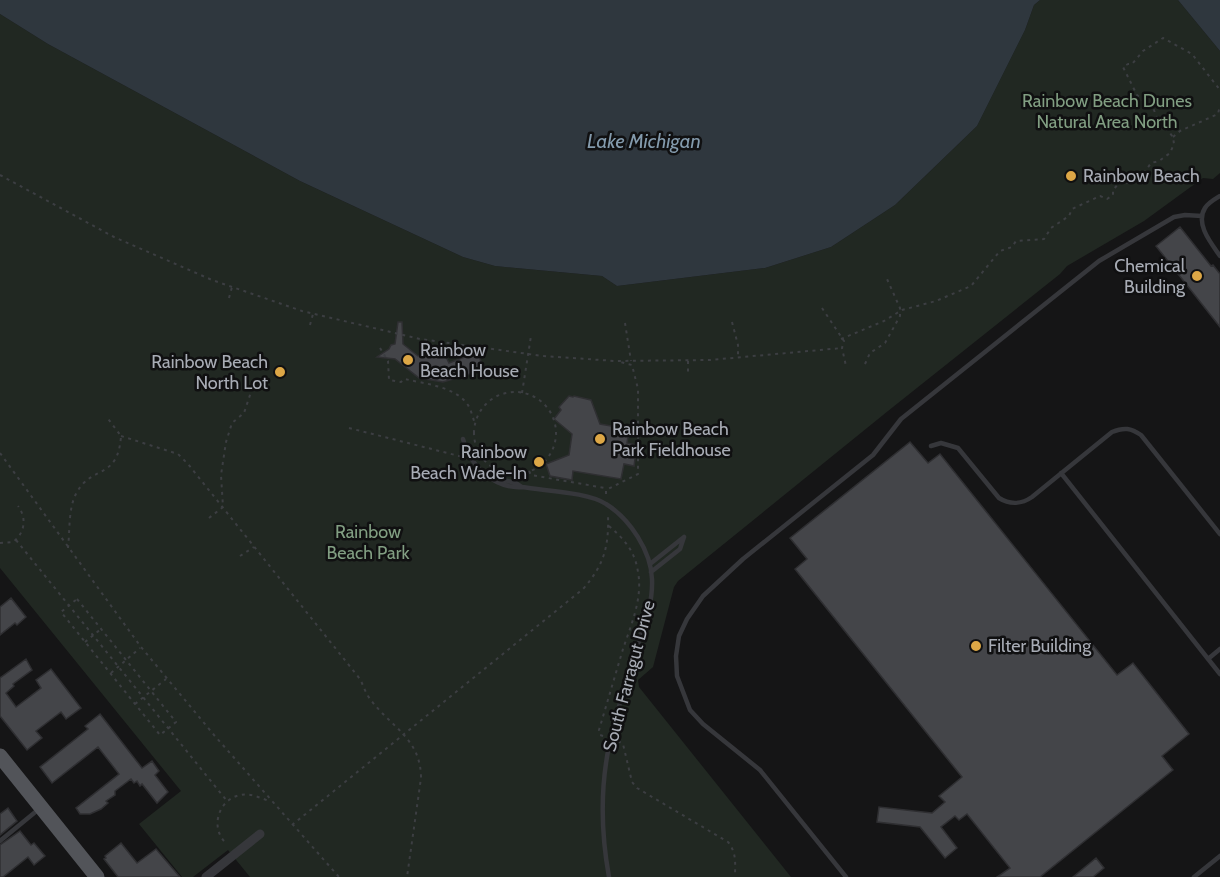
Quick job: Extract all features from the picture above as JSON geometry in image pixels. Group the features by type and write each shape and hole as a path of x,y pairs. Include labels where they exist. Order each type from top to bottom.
{"main road":[{"path":"0,756 97,877"}],"street":[{"path":"206,877 260,834"}],"lane":[{"path":"1220,196 1205,207 1202,216 1202,225 1220,256"},
{"path":"846,877 760,770 703,724 690,710 677,676 676,656 680,636 687,619 703,596 743,559 873,455 902,419 1099,261 1174,217 1202,216"},
{"path":"931,446 941,443 958,448 999,498 1005,502 1025,502 1113,432 1120,429 1134,430 1141,435 1220,534"},
{"name":"South Farragut Drive","path":"463,439 471,458 495,483 514,488 522,487 587,497 607,504 631,527 643,546 650,564 650,607 615,723 602,793 602,822 609,877"},
{"path":"1062,473 1220,674"},
{"path":"650,564 684,537 680,549 651,572"},
{"path":"1208,658 1220,649"},
{"path":"0,842 41,807"},
{"path":"1194,877 1220,856"}],"path":[{"path":"841,339 884,321 912,306 936,301 971,286 1000,251 1012,247 1016,241 1044,239 1051,228 1069,216 1072,209 1083,206 1090,199 1100,196 1107,199 1113,195 1113,190 1120,182 1124,184 1132,181 1138,182 1151,163 1159,161 1170,153 1174,144 1173,137 1156,116 1154,110 1137,95 1123,67 1128,63 1132,64 1143,51 1163,38 1192,54 1220,90"},
{"path":"1173,137 1180,131 1218,114 1220,105"},
{"path":"0,175 114,237 232,287 313,314 420,339 528,354 615,361 738,358 842,348"},
{"path":"865,364 870,353 885,343 899,321 900,312 887,279"},
{"path":"229,298 232,287"},
{"path":"822,308 844,341 842,348 846,366"},
{"path":"309,325 313,314"},
{"path":"732,322 738,345 738,358"},
{"path":"625,323 631,361"},
{"path":"522,393 531,336"},
{"path":"380,348 388,361 390,371 388,380 401,382 405,379 449,390 468,406 475,424 475,443 484,460 495,468 516,474 529,471 542,463 554,444 555,427 549,411 542,402 522,393 505,393 490,400 480,412 475,424"},
{"path":"688,360 688,376"},
{"path":"606,490 638,474 638,389 632,365 615,361"},
{"path":"223,507 221,475 226,442 232,423 244,413 254,382"},
{"path":"106,416 121,436 178,454 188,464 360,679 369,697 404,735 419,756 422,770 407,877"},
{"path":"350,428 453,456 484,460"},
{"path":"68,548 75,496 82,485 112,465 119,452 121,436"},
{"path":"0,453 141,647 272,803 339,877"},
{"path":"529,471 531,475 606,490"},
{"path":"606,490 607,504"},
{"path":"0,543 16,540 21,532 24,524 18,506"},
{"path":"209,518 223,507"},
{"path":"292,825 583,589 604,559 609,539 609,526 625,540 631,550 639,584 636,607 599,730 600,735 604,737"},
{"path":"16,540 227,801"},
{"path":"240,556 254,547"},
{"path":"76,599 176,722 160,735 61,612 69,605 76,599"},
{"path":"85,642 101,629"},
{"path":"111,674 141,647"},
{"path":"135,704 167,678"},
{"path":"618,741 623,744 632,782 637,788 728,842 736,857 735,877"},
{"path":"224,841 219,833 217,822 218,815 227,801 237,796 247,795 272,803"}],"green space":[{"name":"Rainbow Beach Park","path":"1040,0 1178,0 1220,51 1220,173 1213,179 1203,178 1144,221 1067,266 1060,274 678,581 674,587 653,667 638,680 639,687 791,877 250,877 228,850 193,877 182,877 139,824 181,791 0,568 0,14 48,44 300,181 463,257 495,266 602,276 617,286 765,268 831,247 895,205 977,126 1025,30 1034,5"}],"water":[{"name":"Lake Michigan","path":"0,0 1040,0 1034,5 1025,30 977,126 895,205 831,247 765,268 617,286 602,276 495,266 463,257 300,181 48,44 0,14"},
{"path":"1178,0 1220,0 1220,51"}],"building":[{"name":"Chemical Building","path":"1180,227 1220,274 1220,327 1156,246"},
{"name":"Rainbow Beach House","path":"398,322 402,322 403,344 418,356 427,353 432,356 446,357 449,363 470,355 475,345 484,370 443,382 419,378 395,359 377,357 395,344"},
{"name":"Rainbow Beach Park Fieldhouse","path":"569,396 591,400 600,424 629,429 627,443 637,445 634,466 624,464 621,479 573,471 572,480 550,476 546,464 569,455 572,434 554,419 561,410 559,407"},
{"name":"Filter Building","path":"910,442 928,463 940,454 1117,675 1133,663 1189,734 1162,756 1173,770 1040,877 997,877 1010,868 967,814 959,820 955,816 941,827 957,848 945,858 920,827 877,822 879,807 932,813 945,802 939,796 962,777 795,569 807,559 790,538"},
{"path":"11,598 26,617 0,635 0,607"},
{"path":"26,659 32,670 13,684 14,686 6,693 16,707 41,688 36,680 51,669 81,708 66,719 61,712 36,731 42,738 27,750 0,716 0,678"},
{"path":"100,714 142,768 152,761 159,771 155,775 168,792 157,803 142,784 140,786 137,781 134,783 131,779 115,791 115,795 106,801 108,803 101,809 90,814 80,814 76,808 119,774 98,747 52,783 40,767 88,729 85,726"},
{"path":"8,808 17,821 0,835 0,814"},
{"path":"20,831 31,845 34,843 45,856 34,865 28,857 0,877 0,845"},
{"path":"121,843 137,863 156,849 180,877 118,877 104,859"},
{"path":"1096,858 1104,868 1093,877 1073,877"}],"place":[{"name":"Rainbow Beach","path":"1071,176"},
{"name":"Chemical Building","path":"1197,276"},
{"name":"Rainbow Beach House","path":"408,360"},
{"name":"Rainbow Beach North Lot","path":"280,372"},
{"name":"Rainbow Beach Park Fieldhouse","path":"600,439"},
{"name":"Rainbow Beach Wade-In","path":"539,462"},
{"name":"Filter Building","path":"976,646"}],"park label":[{"name":"Rainbow Beach Dunes Natural Area North","path":"1107,111"}]}
